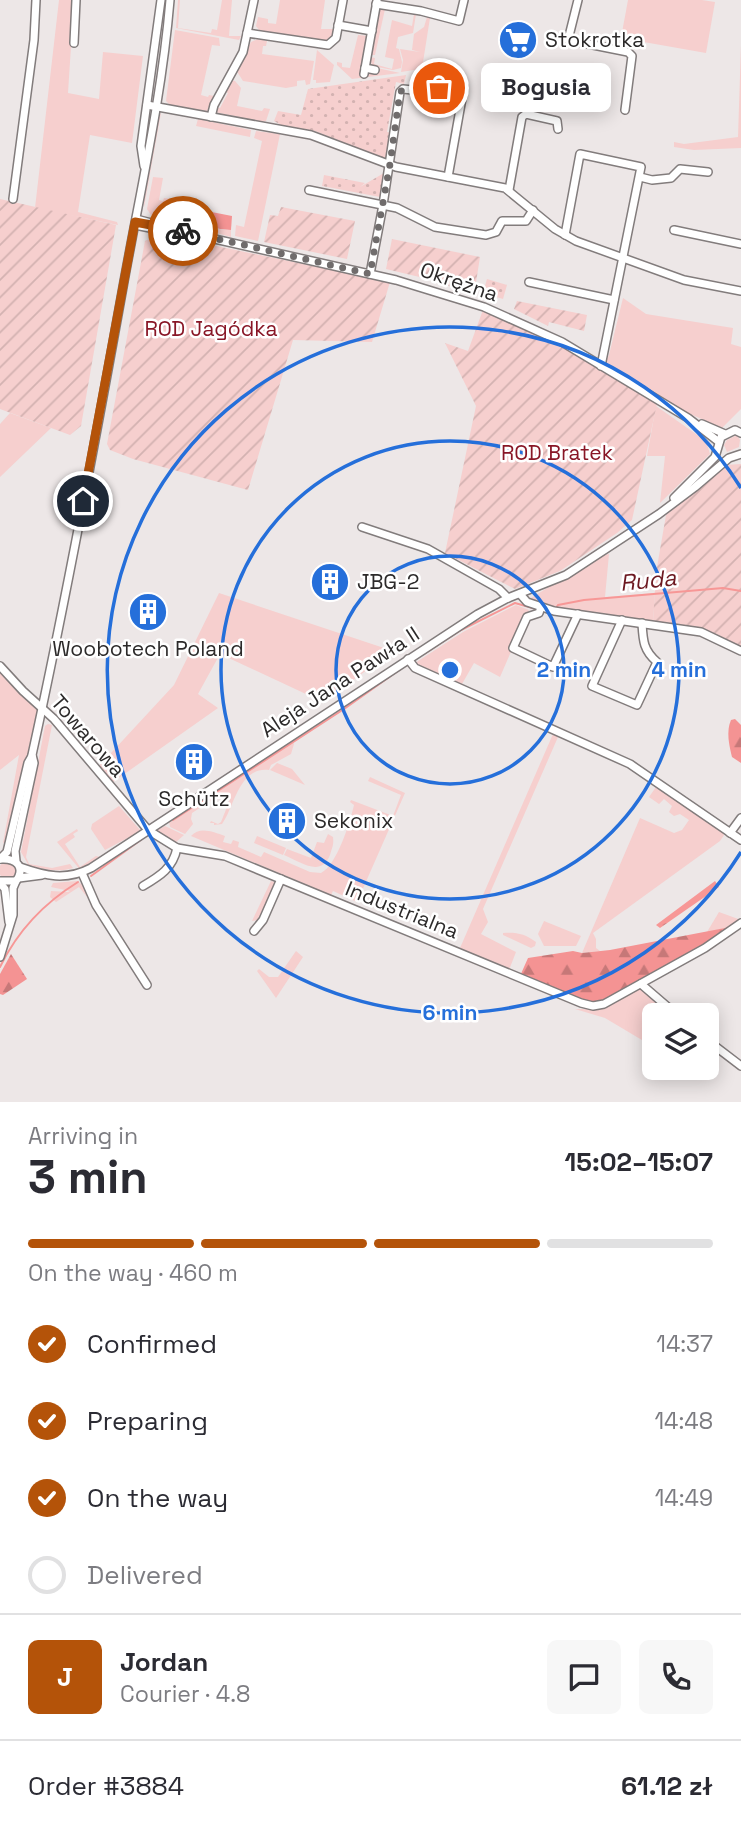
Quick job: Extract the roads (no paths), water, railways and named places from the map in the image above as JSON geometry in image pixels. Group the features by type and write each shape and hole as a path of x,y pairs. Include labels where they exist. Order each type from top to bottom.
{"street":[{"path":"13,199 34,40 36,0"},
{"path":"74,43 76,0"},
{"path":"145,173 141,146 161,0"},
{"path":"0,859 7,852 43,708 95,447 157,107 170,0"},
{"path":"211,117 219,94 243,52 254,0"},
{"path":"247,33 328,45 336,38 343,0"},
{"path":"375,70 364,71 376,2 459,21 464,0"},
{"path":"578,0 568,40 628,52 632,56 625,110"},
{"path":"338,25 372,31"},
{"path":"370,274 401,90 422,91 461,85 465,92 448,177"},
{"path":"148,105 311,135 390,164 505,188 565,235 684,280 741,291"},
{"path":"509,190 522,117 526,114 557,121 558,129"},
{"path":"565,235 580,154 641,167 601,366"},
{"path":"640,177 657,180 671,178 683,168 708,173"},
{"path":"309,190 405,211 435,227 486,235 496,232 502,221 526,221 533,210"},
{"path":"130,252 140,233 155,227 144,212 141,196"},
{"name":"Okrężna","path":"136,222 432,289 484,307 562,342 688,418 725,434"},
{"path":"674,230 741,244"},
{"path":"529,282 614,300"},
{"name":"Okrężna","path":"688,418 729,458"},
{"path":"725,434 739,429"},
{"name":"Aleja Jana Pawła II","path":"659,514 715,457 725,434"},
{"path":"729,458 741,454"},
{"name":"Aleja Jana Pawła II","path":"0,882 43,875 67,876 82,873 478,614 508,598 566,575 659,514 729,458"},
{"path":"362,527 439,555 499,589 508,598"},
{"path":"520,594 527,601 541,607 707,634 741,651"},
{"path":"541,607 539,613 527,617 513,648 553,667 578,614"},
{"path":"622,620 592,686 637,705 657,662 648,654 643,644 642,623"},
{"path":"408,659 415,668 631,764 741,840"},
{"name":"Towarowa","path":"0,666 43,708 148,830"},
{"path":"0,957 13,914 13,888 17,880 18,864 15,851 34,763 32,755"},
{"path":"730,833 741,818"},
{"name":"Industrialna","path":"148,830 177,848 225,856 593,1006 604,1004 641,984 705,948 741,923"},
{"path":"144,886 166,871 172,864 177,848"},
{"name":"Aleja Jana Pawła II","path":"0,859 9,858 43,875"},
{"path":"82,873 96,905 147,985"},
{"path":"254,931 263,920 281,879"},
{"path":"0,882 5,890 9,926"},
{"path":"641,984 663,1003"},
{"path":"719,1049 741,1066"}],"water":[{"path":"715,881 719,887 660,928 656,925"}],"waterway":[{"name":"Ruda","path":"556,608 558,605 584,600 723,588 741,591"},
{"path":"424,654 461,630 515,603 536,609"},
{"path":"173,820 402,668"},
{"path":"91,876 142,839"},
{"path":"0,967 33,919 54,899 78,882"}],"place":[{"name":"Stokrotka","path":"518,40"},
{"name":"Bogusia","path":"439,88"},
{"name":"JBG-2","path":"330,582"},
{"name":"Woobotech Poland","path":"148,612"},
{"name":"Schütz","path":"194,762"},
{"name":"Sekonix","path":"287,821"}],"park label":[{"name":"ROD Jagódka","path":"211,329"},
{"name":"ROD Bratek","path":"557,453"}]}
